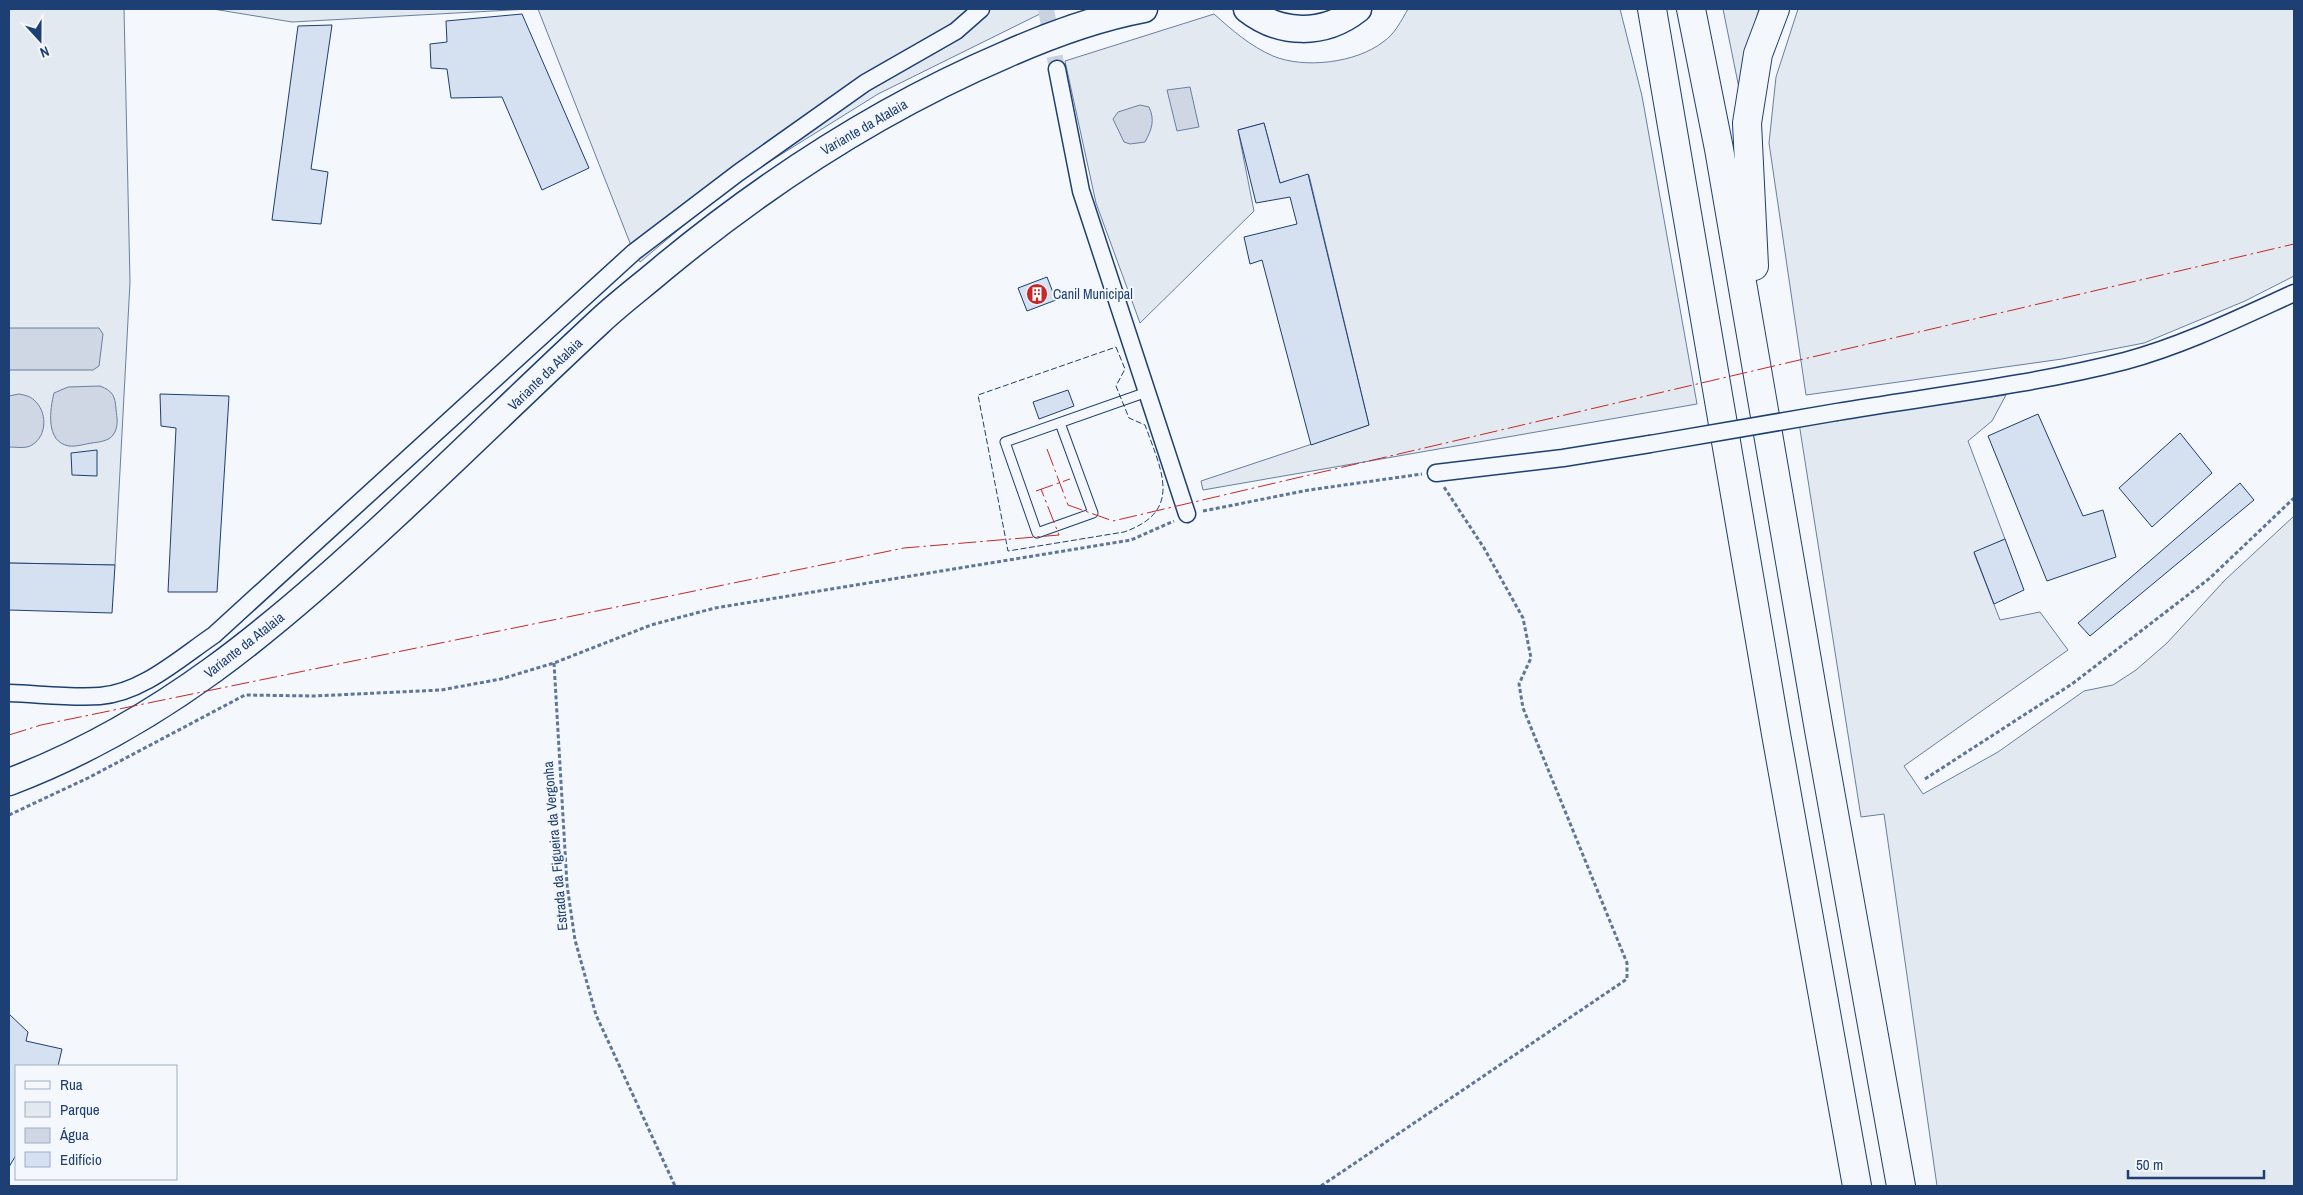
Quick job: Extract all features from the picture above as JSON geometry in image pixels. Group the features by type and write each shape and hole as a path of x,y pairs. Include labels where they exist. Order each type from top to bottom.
{"highway":[{"path":"1643,9 1664,74"},
{"path":"1652,9 1777,744 1857,1186"},
{"path":"1691,9 1719,149 1901,1186"},
{"path":"1761,390 1747,123 1758,54 1775,9"}],"main road":[{"name":"Variante da Atalaia","path":"9,782 42,769 92,745 163,705 224,664 322,583 601,320 723,219 803,164 884,114 962,73 1033,43 1117,12 1144,9"},
{"path":"1247,9 1275,25 1306,30 1337,23 1358,9"}],"street":[{"path":"9,693 101,696 119,692 141,684 214,635 634,252 754,162 865,83 956,31 981,9"},
{"path":"1057,69 1081,191 1187,514"},
{"path":"1436,473 1563,458 1650,444 2030,380 2126,361 2201,335 2294,293"}],"lane":[{"path":"1060,423 1093,513 1037,533 1005,442 1147,392"}],"path":[{"path":"9,815 88,778 245,695 314,696 441,690 501,679 554,663 651,625 715,608 1131,540 1187,514 1309,490 1436,473 1484,548 1523,618 1531,658 1519,684 1523,708 1627,963 1627,979 1321,1186"},
{"path":"1926,779 2072,684 2210,578 2294,498"},
{"name":"Estrada da Figueira da Vergonha","path":"554,663 566,875 575,940 596,1014 675,1186"}],"green space":[{"path":"9,9 124,9 130,282 115,565 9,563"},
{"path":"213,9 529,9 292,22"},
{"path":"538,9 1050,9 878,94 732,185 640,262 632,248"},
{"path":"1408,9 1620,9 1642,96 1697,404 1203,490 1201,481 1369,425 1309,175 1280,183 1264,123 1238,130 1254,211 1140,323 1096,203 1065,61 1214,14 1249,43 1273,56 1299,62 1330,62 1359,55 1383,42 1394,31"},
{"path":"1723,9 1759,9 1753,29 1741,98"},
{"path":"1798,9 2294,9 2294,276 2245,301 2144,343 2062,359 1806,395 1769,143 1776,77"},
{"path":"2006,395 1992,421 1968,441 2005,539 1974,553 2000,620 2040,612 2068,650 1904,766 1923,794 1998,752 2084,691 2113,685 2136,670 2167,643 2225,580 2294,516 2294,1186 1937,1186 1884,814 1861,817 1799,423"}],"water":[{"path":"1190,87 1199,127 1177,131 1167,90"},
{"path":"1140,105 1149,107 1151,112 1152,125 1149,133 1145,142 1130,144 1124,142 1113,119 1118,112"},
{"path":"9,328 99,328 103,334 99,366 93,370 9,370"},
{"path":"100,386 111,392 115,401 117,422 113,435 104,441 77,446 61,443 56,438 51,424 51,407 54,393 68,387"},
{"path":"19,394 31,398 38,405 43,416 43,429 37,441 32,445 9,447 9,396"}],"building":[{"path":"522,14 589,168 542,190 502,97 451,98 447,69 431,68 430,44 447,42 446,21"},
{"path":"332,25 311,169 328,172 321,224 272,220 298,26"},
{"path":"1264,123 1280,183 1308,174 1369,425 1311,445 1262,260 1250,264 1244,237 1297,224 1290,197 1256,203 1238,130"},
{"name":"Canil Municipal","path":"1047,277 1056,300 1027,311 1018,288"},
{"path":"1068,390 1074,406 1039,419 1033,402"},
{"path":"160,394 229,396 217,592 168,592 176,428 161,426"},
{"path":"2038,414 2083,516 2103,510 2116,557 2047,581 1988,436"},
{"path":"2180,433 2212,473 2152,527 2119,488"},
{"path":"97,450 97,476 72,475 71,453"},
{"path":"2240,483 2254,500 2090,636 2078,623"},
{"path":"2005,539 2024,590 1994,604 1974,552"},
{"path":"9,563 115,565 112,613 9,610"},
{"path":"9,1014 28,1032 26,1041 62,1049 58,1065 15,1065 15,1157 9,1167"}],"tunnel":[{"path":"1046,9 1057,69"}],"fence":[{"path":"1116,347 1125,369 1116,386 1129,418 1145,425 1161,473 1163,488 1161,501 1155,513 1143,523 1124,532 1008,551 978,395 1116,347"}],"power":[{"path":"1047,449 1068,505 1113,521 2294,244"},
{"path":"1036,491 1070,479"},
{"path":"9,735 41,725 904,548 1059,535 1041,489"}],"place":[{"name":"Canil Municipal","path":"1037,294"}]}
